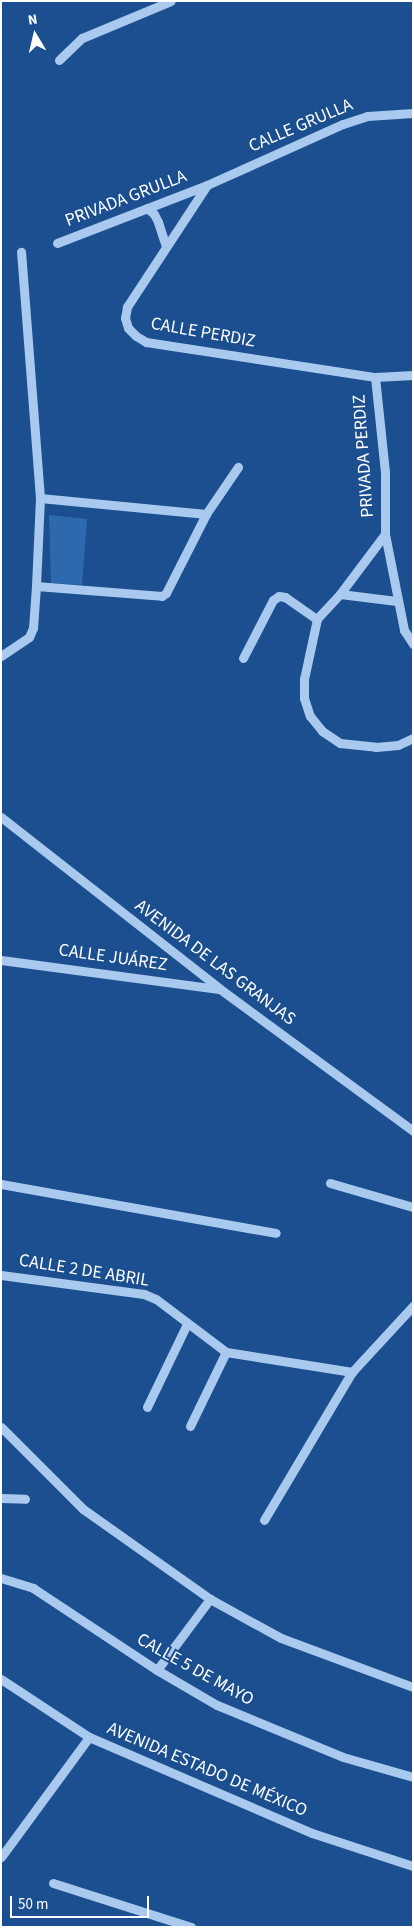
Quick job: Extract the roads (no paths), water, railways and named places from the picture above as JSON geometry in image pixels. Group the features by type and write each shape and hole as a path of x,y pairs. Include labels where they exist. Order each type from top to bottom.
{"street":[{"path":"59,60 82,38 171,1"},
{"name":"CALLE GRULLA","path":"207,185 343,124 367,116 413,113"},
{"name":"PRIVADA GRULLA","path":"57,243 207,185"},
{"name":"CALLE PERDIZ","path":"207,185 127,307 124,318 128,328 136,336 146,342 375,377 413,375"},
{"path":"147,208 154,214 158,222 166,247"},
{"path":"1,656 29,637 33,628 36,586 40,498 21,252"},
{"name":"PRIVADA PERDIZ","path":"375,377 385,472 384,534 404,630 413,644"},
{"path":"36,586 162,596 166,593 206,514 238,467"},
{"path":"40,498 206,514"},
{"name":"PRIVADA PERDIZ","path":"317,619 340,594 384,534"},
{"path":"340,594 397,601"},
{"path":"243,658 273,600 279,596 285,597 317,619 304,679 304,698 310,716 322,731 340,743 376,747 398,744 413,738"},
{"name":"AVENIDA DE LAS GRANJAS","path":"1,817 220,989 413,1131"},
{"name":"CALLE JUÁREZ","path":"1,960 220,989"},
{"path":"330,1183 413,1207"},
{"path":"1,1184 276,1233"},
{"name":"CALLE 2 DE ABRIL","path":"1,1275 144,1294 156,1299 226,1352 352,1372"},
{"path":"264,1520 352,1372 413,1306"},
{"path":"147,1407 187,1324"},
{"path":"190,1426 226,1352"},
{"path":"1,1427 83,1509 210,1599 281,1638 413,1687"},
{"path":"1,1498 25,1499"},
{"name":"CALLE 5 DE MAYO","path":"1,1578 33,1588 157,1670 217,1705 343,1758 413,1777"},
{"path":"157,1670 210,1599"},
{"name":"AVENIDA ESTADO DE MÉXICO","path":"1,1679 89,1736 312,1833 413,1866"},
{"path":"1,1857 89,1736"},
{"path":"53,1883 191,1927"}]}
